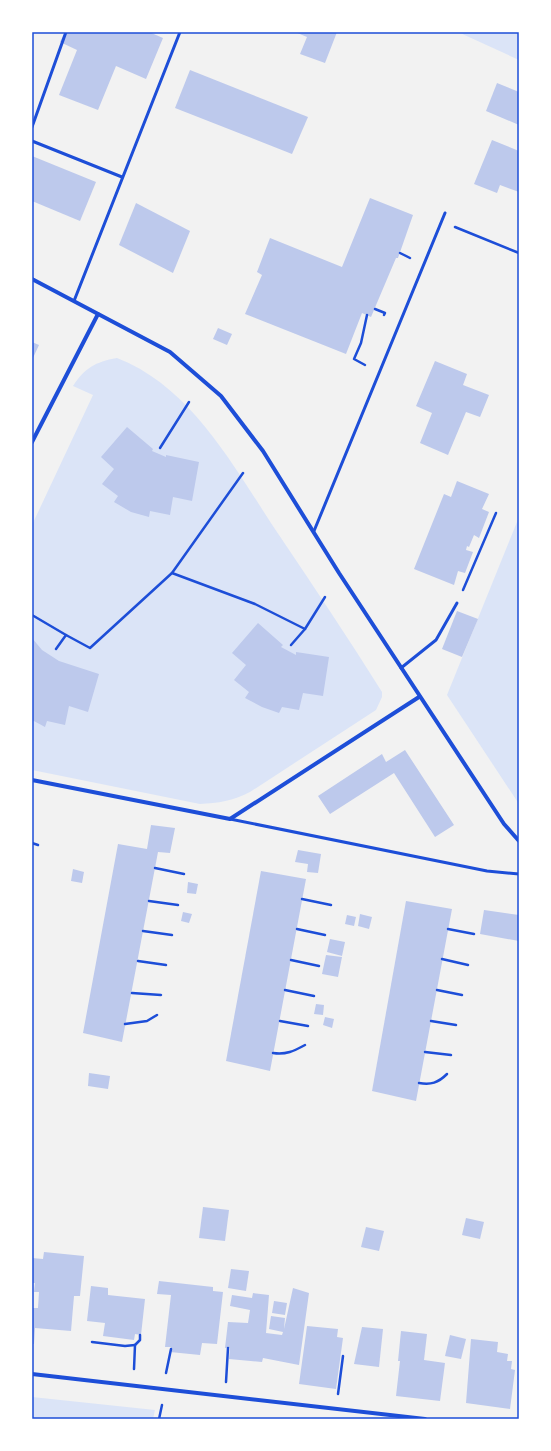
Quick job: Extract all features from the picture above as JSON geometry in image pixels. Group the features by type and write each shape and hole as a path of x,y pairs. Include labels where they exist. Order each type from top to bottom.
{"street":[{"path":"32,279 170,352 221,396 262,451 420,697 504,824 519,841"},
{"path":"32,442 98,314"},
{"path":"32,780 230,820 420,697"},
{"path":"32,1374 425,1419"}],"lane":[{"path":"32,127 66,32"},
{"path":"74,301 180,32"},
{"path":"32,141 122,177"},
{"path":"314,531 445,213"},
{"path":"401,668 436,640 457,603"},
{"path":"230,820 487,871 519,874"}],"path":[{"path":"441,222 519,253"},
{"path":"400,253 409,258"},
{"path":"375,309 385,313 383,318"},
{"path":"364,365 354,359 361,343 367,315"},
{"path":"160,448 188,402"},
{"path":"32,615 90,648 172,573 243,474"},
{"path":"457,603 496,513"},
{"path":"172,573 255,604 305,629"},
{"path":"291,645 305,629 325,597"},
{"path":"56,649 66,635"},
{"path":"32,843 38,845"},
{"path":"155,868 184,874"},
{"path":"302,899 331,905"},
{"path":"149,901 178,905"},
{"path":"297,929 325,935"},
{"path":"448,929 474,934"},
{"path":"143,931 172,935"},
{"path":"291,960 319,966"},
{"path":"442,960 468,965"},
{"path":"138,961 166,965"},
{"path":"285,990 314,996"},
{"path":"437,990 462,995"},
{"path":"132,992 161,995"},
{"path":"125,1024 147,1021 157,1015"},
{"path":"280,1021 308,1026"},
{"path":"431,1021 456,1025"},
{"path":"274,1053 282,1054 294,1051 304,1045"},
{"path":"425,1052 451,1055"},
{"path":"419,1083 428,1084 440,1082 447,1074"},
{"path":"134,1386 136,1345 140,1340 140,1335"},
{"path":"92,1342 125,1346 136,1345"},
{"path":"224,1396 228,1348"},
{"path":"164,1389 171,1349"},
{"path":"337,1409 343,1356"}],"shaded area":[{"path":"458,32 519,32 519,60"},
{"path":"117,358 144,372 169,389 210,433 229,458 382,692 382,697 376,710 250,792 219,802 200,804 32,770 32,525 93,395 73,386 86,370 97,364"},
{"path":"519,517 519,804 447,695"},
{"path":"32,1397 155,1410 153,1419 32,1419"}],"building":[{"path":"65,32 149,32 163,38 146,79 116,66 98,110 59,95 77,50 60,42"},
{"path":"295,32 337,32 325,63 300,54 307,37"},
{"path":"190,70 308,117 292,154 175,108"},
{"path":"497,83 519,92 519,125 486,111"},
{"path":"492,140 519,151 519,192 500,185 497,193 474,184"},
{"path":"32,156 96,182 80,221 32,201"},
{"path":"370,198 413,215 398,258 396,258 371,317 362,313 346,354 245,314 262,275 257,272 270,238 342,267"},
{"path":"136,203 190,231 173,273 119,245"},
{"path":"218,328 232,334 227,345 213,339"},
{"path":"32,342 39,345 32,360"},
{"path":"435,361 467,374 463,385 489,395 480,417 466,412 448,455 420,443 432,413 416,406"},
{"path":"127,427 153,449 152,451 166,457 166,455 199,462 192,501 173,497 170,515 150,511 149,517 131,512 114,502 118,496 102,484 114,469 101,457"},
{"path":"457,481 489,494 482,509 489,512 479,538 474,535 469,547 467,546 466,550 473,552 465,573 458,571 454,585 414,569 444,494 451,497"},
{"path":"457,611 478,619 462,657 442,649"},
{"path":"258,623 283,645 281,647 296,655 296,652 329,657 323,696 303,693 299,710 282,707 279,713 262,707 245,698 249,692 234,680 246,665 232,653"},
{"path":"32,638 42,650 59,661 99,674 88,712 69,706 65,725 47,721 45,727 32,720"},
{"path":"405,750 454,825 435,837 394,773 330,814 318,796 382,754 386,762"},
{"path":"151,825 175,828 170,853 158,852 122,1042 83,1033 118,844 147,849"},
{"path":"298,850 321,854 318,873 307,872 308,864 295,862"},
{"path":"73,869 84,872 82,883 71,881"},
{"path":"261,871 306,879 270,1071 226,1061"},
{"path":"188,882 198,884 196,894 187,893"},
{"path":"406,901 452,909 416,1101 372,1091"},
{"path":"484,910 519,915 519,941 480,934"},
{"path":"183,912 192,914 189,923 181,921"},
{"path":"360,914 372,917 369,929 358,926"},
{"path":"347,915 356,917 354,926 345,924"},
{"path":"330,939 345,942 342,956 327,952"},
{"path":"326,955 342,957 338,977 322,974"},
{"path":"316,1004 324,1005 323,1015 314,1014"},
{"path":"325,1017 334,1019 332,1028 323,1025"},
{"path":"89,1073 110,1076 108,1089 88,1086"},
{"path":"203,1207 229,1210 225,1241 199,1238"},
{"path":"466,1218 484,1222 480,1239 462,1235"},
{"path":"366,1227 384,1231 379,1251 361,1247"},
{"path":"44,1252 84,1256 80,1296 74,1296 71,1331 35,1328 34,1344 32,1344 32,1308 38,1308 39,1292 34,1292 35,1283 32,1283 32,1258 43,1259"},
{"path":"231,1269 249,1271 246,1291 228,1288"},
{"path":"159,1281 213,1287 213,1291 223,1292 217,1344 202,1343 200,1355 170,1352 171,1347 165,1347 171,1295 157,1294"},
{"path":"91,1286 108,1288 108,1295 145,1299 141,1335 135,1334 134,1340 103,1336 105,1323 87,1321"},
{"path":"293,1288 309,1293 299,1365 263,1358 262,1362 229,1359 230,1348 225,1348 228,1322 248,1323 250,1310 230,1306 232,1295 252,1298 253,1293 269,1295 266,1333 282,1335 283,1332 269,1329 271,1316 285,1318 284,1329"},
{"path":"274,1301 287,1303 285,1315 272,1313"},
{"path":"307,1326 338,1329 337,1337 343,1338 336,1389 299,1384"},
{"path":"362,1327 383,1329 379,1367 354,1364"},
{"path":"401,1331 427,1334 424,1360 445,1363 440,1401 396,1396 400,1361 398,1361"},
{"path":"450,1335 466,1339 461,1359 445,1356"},
{"path":"471,1339 498,1342 497,1352 508,1354 507,1361 512,1361 511,1369 515,1370 510,1409 466,1403"}]}
